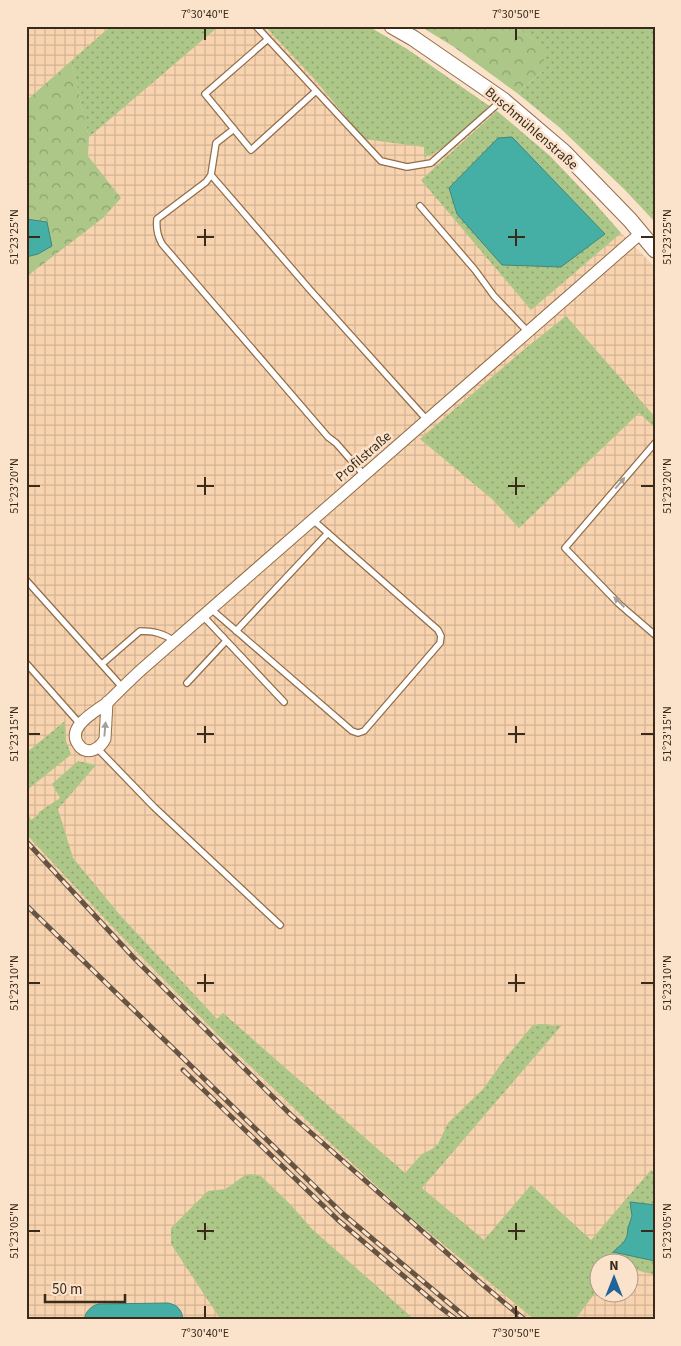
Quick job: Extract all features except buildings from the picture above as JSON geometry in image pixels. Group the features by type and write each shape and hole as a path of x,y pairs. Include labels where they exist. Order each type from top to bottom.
{"street":[{"name":"Buschmühlenstraße","path":"392,26 413,38 503,100 564,152 630,220 655,250"},
{"name":"Profilstraße","path":"80,724 641,233"},
{"path":"80,724 75,734 79,745 82,749 88,751 97,748 105,739 107,702"}],"lane":[{"path":"256,26 381,161 407,167 431,163 503,100"},
{"path":"268,39 205,94 251,150 316,91"},
{"path":"234,129 216,143 211,175 206,182 157,219 159,238 168,251 328,437 336,443 364,475"},
{"path":"211,175 311,291 427,420"},
{"path":"420,206 475,270 494,296 528,332"},
{"path":"655,443 564,548 619,604 655,635"},
{"path":"207,612 236,630 352,730 358,732 364,730 440,643 441,636 438,630 313,520"},
{"path":"236,630 328,533"},
{"path":"26,580 122,686"},
{"path":"207,612 226,641 284,702"},
{"path":"102,664 140,630 165,634 174,641"},
{"path":"187,683 226,641"},
{"path":"26,663 80,724"},
{"path":"97,748 154,807 280,925"}],"shaded area":[{"path":"26,26 368,26 407,49 497,111 550,156 655,267 655,1320 26,1320"}],"green space":[{"path":"111,26 219,26 89,137 71,61"},
{"path":"265,26 368,26 407,49 489,106 448,143 431,155 424,157 424,147 364,139 316,81"},
{"path":"420,26 513,26 545,47 543,71 517,93 454,47"},
{"path":"513,26 655,26 655,222 624,189 559,127 517,93 543,71 534,40"},
{"path":"71,61 89,137 88,156 121,198 103,218 26,277 26,101"},
{"path":"497,111 550,156 621,233 531,310 421,180"},
{"path":"566,316 655,417 655,428 639,413 519,528 492,499 420,439"},
{"path":"65,721 66,741 71,754 26,791 26,753"},
{"path":"78,761 96,765 58,809 73,858 120,915 217,1019 223,1013 405,1173 422,1154 438,1144 448,1123 483,1089 532,1026 539,1024 562,1025 422,1188 484,1240 531,1185 591,1240 651,1170 655,1173 655,1275 638,1270 638,1254 588,1254 588,1302 575,1320 535,1320 409,1216 325,1138 220,1037 123,938 26,834 26,809 31,820 39,812 60,798 52,784"},
{"path":"245,1175 261,1176 291,1205 312,1229 415,1320 221,1320 171,1244 171,1228 208,1191 226,1189"}],"water":[{"path":"512,137 605,234 561,267 502,265 457,214 449,188 498,138"},
{"path":"26,219 47,222 52,246 38,254 26,257"},
{"path":"630,1202 655,1205 655,1261 638,1257 638,1254 613,1252 624,1242 632,1216"},
{"path":"168,1303 179,1308 183,1320 84,1320 89,1310 98,1304"}],"railway":[{"path":"26,841 134,958 291,1115 525,1320"},
{"path":"26,905 343,1214 469,1320"},
{"path":"183,1070 338,1220 457,1320"}]}
